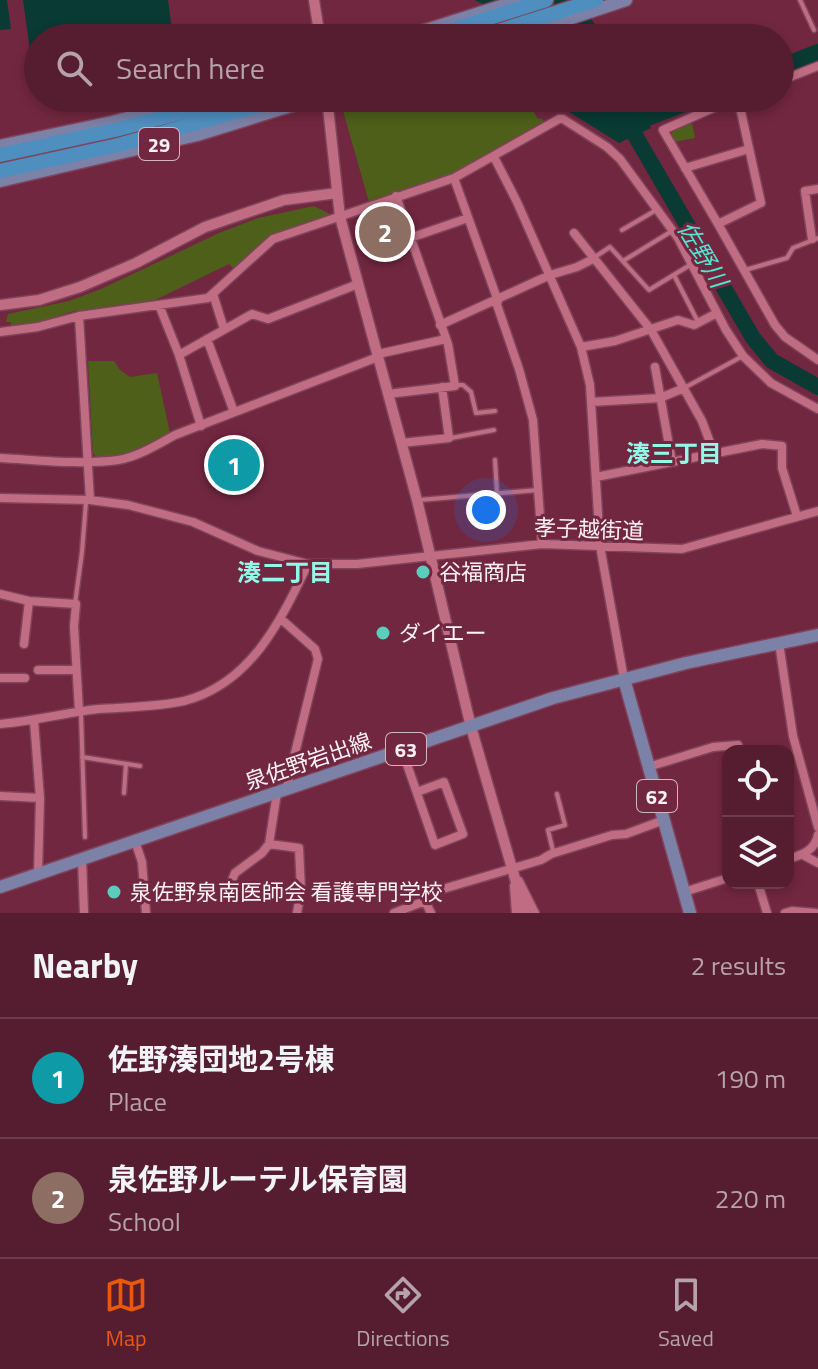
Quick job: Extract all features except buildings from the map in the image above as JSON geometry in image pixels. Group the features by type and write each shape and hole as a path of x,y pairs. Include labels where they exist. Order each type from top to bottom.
{"highway":[{"path":"471,24 546,0"},
{"path":"527,24 596,5"},
{"path":"0,155 184,112"},
{"path":"0,171 118,145 240,112"}],"main road":[{"path":"444,24 520,0"},
{"path":"547,24 596,5 626,0"},
{"name":"29","path":"0,146 150,112"},
{"name":"29","path":"0,181 197,135 271,112"},
{"name":"泉佐野岩出線","path":"0,887 553,698 818,635"},
{"name":"62","path":"624,679 690,913"}],"street":[{"path":"314,0 318,24"},
{"path":"794,75 818,66"},
{"path":"328,112 340,217 417,500 471,727 525,913"},
{"path":"705,112 663,130 775,325 785,337 818,360"},
{"path":"718,224 761,203 740,112"},
{"path":"0,332 38,327 79,316 208,298 273,239 454,178 563,119 620,159 658,209 673,230 743,356 771,383 818,409"},
{"path":"685,168 749,149"},
{"path":"494,157 581,347 590,385 600,546 624,679"},
{"path":"454,178 527,394 533,420 542,544"},
{"path":"815,238 805,191 818,189"},
{"path":"0,305 39,300 67,292 205,227 284,200 337,193"},
{"path":"388,394 455,386 446,339 396,196"},
{"path":"410,238 468,218"},
{"path":"574,233 651,330 702,421 714,453"},
{"path":"440,325 593,259"},
{"path":"179,355 252,314 268,319 358,284"},
{"path":"213,294 224,329"},
{"path":"159,305 179,355 201,426"},
{"path":"581,347 678,320 694,325 717,313"},
{"path":"79,316 88,500"},
{"path":"207,339 234,412"},
{"path":"0,458 121,460 378,356 446,339"},
{"path":"655,367 672,462"},
{"path":"401,443 449,438 442,387"},
{"path":"591,402 660,398 684,388"},
{"path":"596,477 762,444 782,446 782,468 797,516"},
{"name":"孝子越街道","path":"0,498 88,500 128,505 193,522 258,551 308,564 357,564 542,544 682,549 818,511"},
{"path":"0,724 34,721 80,711 184,701 215,688 257,655 281,619 308,564"},
{"path":"0,594 29,601 75,604 80,711"},
{"path":"24,644 29,601"},
{"path":"225,897 235,873 269,844 318,659 315,649 281,619"},
{"path":"779,643 793,736 818,827"},
{"path":"38,670 76,670"},
{"path":"0,678 25,678"},
{"path":"34,721 40,798 38,874"},
{"path":"648,767 722,746"},
{"path":"402,750 435,845 463,834 444,782 417,792"},
{"path":"0,796 40,798"},
{"path":"394,913 425,901 436,891 664,820"},
{"path":"794,857 803,855 818,836"},
{"path":"135,841 142,862 146,913"},
{"path":"269,844 299,848 301,890 297,913"},
{"path":"803,855 818,863"},
{"path":"82,859 84,913"},
{"path":"513,868 516,913"},
{"path":"513,868 535,913"},
{"path":"684,892 722,880"},
{"path":"760,889 767,913"},
{"path":"425,901 431,913"},
{"path":"785,913 816,913"}],"lane":[{"path":"800,0 814,30"},
{"path":"622,230 658,209"},
{"path":"623,261 673,230"},
{"path":"743,270 787,258 793,248 815,238"},
{"path":"593,259 610,247 649,290 692,264"},
{"path":"674,275 698,323"},
{"path":"684,388 743,356"},
{"path":"455,386 463,385 471,392 476,413 495,411"},
{"path":"449,438 494,430"},
{"path":"495,460 497,493"},
{"path":"417,500 538,490"},
{"path":"75,604 88,500"},
{"path":"80,711 85,837"},
{"path":"82,757 140,766"},
{"path":"124,793 126,764"},
{"path":"554,853 548,830 565,825 557,794"}],"green space":[{"path":"343,112 534,112 538,119 544,121 460,172 369,202"},
{"path":"692,123 695,138 674,142 671,136 673,130"},
{"path":"314,206 330,216 272,237 234,269 229,264 155,300 70,312 41,322 11,327 11,322 6,322 8,314 69,301 101,289 219,233 258,218"},
{"path":"88,361 114,361 130,377 157,373 170,433 124,455 96,457 93,453"}],"shaded area":[{"path":"0,0 7,0 11,29 0,30"},
{"path":"23,0 168,0 171,24 26,24"},
{"path":"474,0 581,0 594,24 520,24 518,20"},
{"path":"569,112 642,112 651,128 619,143"}],"waterway":[{"path":"794,61 818,52"},
{"name":"佐野川","path":"620,112 753,338 772,361 818,387"},
{"path":"629,125 663,112"}],"place":[{"name":"泉佐野ルーテル保育園","path":"385,232"},
{"name":"佐野湊団地2号棟","path":"234,465"},
{"name":"谷福商店","path":"423,572"},
{"name":"ダイエー","path":"383,633"},
{"name":"泉佐野泉南医師会 看護専門学校","path":"114,892"}],"district":[{"name":"湊三丁目","path":"674,453"},
{"name":"湊二丁目","path":"285,572"}]}
